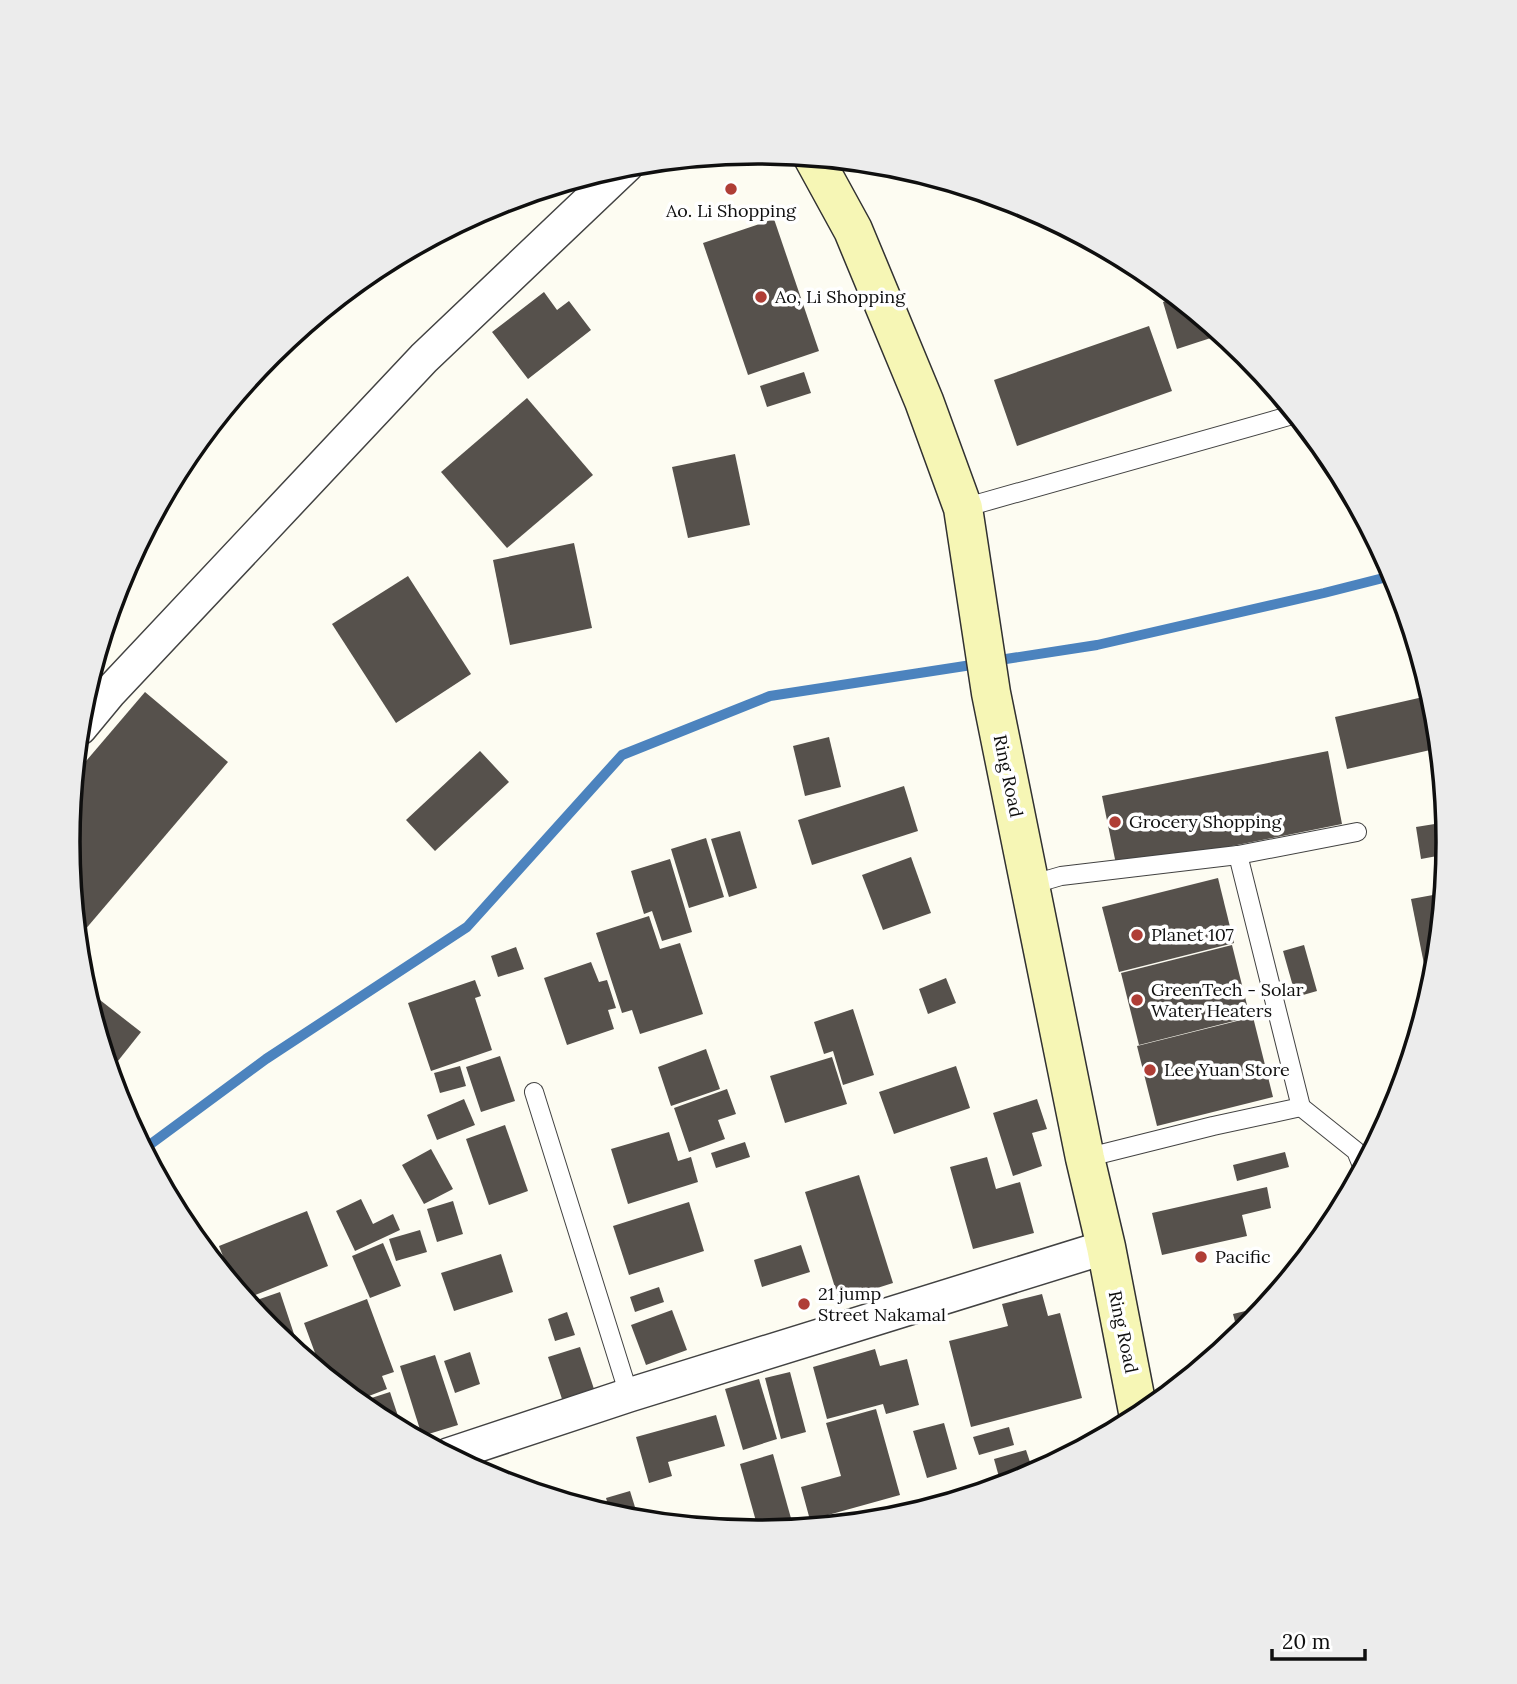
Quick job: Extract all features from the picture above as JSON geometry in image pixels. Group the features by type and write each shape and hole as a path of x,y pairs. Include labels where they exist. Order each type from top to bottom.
{"main road":[{"name":"Ring Road","path":"818,167 853,230 924,401 963,508 991,693 1136,1405"}],"street":[{"path":"94,710 424,358 611,181"},
{"path":"461,1451 629,1395 1106,1247"}],"lane":[{"path":"963,508 1286,417"},
{"path":"1030,885 1061,876 1238,855 1357,832"},
{"path":"1238,855 1301,1107 1356,1151 1359,1157"},
{"path":"534,1092 629,1395"},
{"path":"1086,1158 1301,1107"}],"building":[{"name":"Ao, Li Shopping","path":"774,219 819,351 748,375 703,243"},
{"path":"544,292 557,310 569,301 591,330 528,379 492,332"},
{"path":"1163,302 1171,304 1212,338 1177,349"},
{"path":"1149,326 1172,391 1017,446 994,380"},
{"path":"804,372 811,393 767,407 760,386"},
{"path":"527,398 593,475 507,548 441,472"},
{"path":"735,454 750,525 688,538 672,467"},
{"path":"574,543 592,628 510,645 493,560"},
{"path":"408,576 471,674 396,723 332,624"},
{"path":"145,692 228,762 86,929 80,842 85,762"},
{"path":"1420,698 1430,750 1347,769 1335,717"},
{"path":"829,737 841,787 805,796 793,746"},
{"path":"480,751 509,782 435,851 406,820"},
{"path":"1328,751 1342,824 1117,869 1102,796"},
{"path":"904,786 918,831 812,865 798,820"},
{"path":"1436,824 1436,856 1421,859 1416,827"},
{"path":"740,831 757,888 729,897 711,839"},
{"path":"706,838 724,897 689,908 671,849"},
{"path":"911,857 931,913 883,930 862,875"},
{"path":"670,859 692,932 662,941 652,911 644,914 631,871"},
{"path":"1218,878 1234,943 1119,972 1102,907"},
{"path":"1434,895 1424,966 1411,899"},
{"path":"649,916 660,949 680,943 703,1014 640,1034 632,1010 622,1013 596,933"},
{"path":"1232,945 1250,1017 1139,1045 1121,973"},
{"path":"1304,945 1317,991 1296,997 1283,951"},
{"path":"516,947 524,969 498,977 491,956"},
{"path":"591,962 599,982 607,980 616,1008 608,1010 614,1029 567,1045 544,978"},
{"path":"946,978 956,1003 928,1014 919,989"},
{"path":"475,980 481,996 475,998 492,1050 431,1071 408,1003"},
{"path":"100,1000 141,1032 117,1062"},
{"path":"853,1009 874,1075 843,1085 833,1051 824,1054 814,1022"},
{"path":"1253,1017 1273,1097 1157,1126 1137,1046"},
{"path":"706,1049 720,1089 671,1106 658,1067"},
{"path":"500,1056 515,1101 481,1112 466,1067"},
{"path":"832,1057 847,1104 785,1123 770,1076"},
{"path":"460,1066 466,1086 440,1093 434,1073"},
{"path":"956,1066 970,1108 894,1134 879,1092"},
{"path":"727,1089 736,1114 718,1120 725,1139 689,1152 674,1108"},
{"path":"464,1099 475,1125 437,1140 427,1115"},
{"path":"1037,1099 1047,1129 1032,1133 1042,1166 1013,1176 993,1113"},
{"path":"505,1125 528,1191 489,1205 466,1139"},
{"path":"669,1132 678,1161 691,1157 698,1182 628,1204 611,1149"},
{"path":"745,1142 750,1157 716,1168 711,1153"},
{"path":"431,1149 453,1189 424,1204 402,1165"},
{"path":"1285,1152 1289,1167 1237,1181 1233,1165"},
{"path":"987,1157 996,1189 1020,1182 1034,1233 973,1249 950,1167"},
{"path":"859,1175 893,1283 839,1300 805,1192"},
{"path":"1267,1187 1271,1208 1242,1215 1247,1236 1162,1255 1152,1213"},
{"path":"361,1199 373,1224 393,1214 400,1230 355,1251 336,1211"},
{"path":"453,1201 463,1234 437,1242 427,1209"},
{"path":"689,1202 704,1251 629,1275 613,1226"},
{"path":"307,1211 328,1266 255,1295 224,1258 219,1246"},
{"path":"420,1230 427,1252 396,1261 389,1239"},
{"path":"383,1243 401,1286 370,1298 352,1256"},
{"path":"801,1245 810,1272 762,1287 754,1260"},
{"path":"501,1254 513,1292 454,1311 441,1273"},
{"path":"659,1287 664,1302 635,1312 630,1297"},
{"path":"280,1292 295,1336 279,1321 259,1299"},
{"path":"1042,1294 1048,1316 1060,1313 1082,1398 971,1427 949,1341 1008,1326 1002,1304"},
{"path":"367,1299 394,1372 382,1376 387,1389 368,1396 346,1380 316,1356 304,1323"},
{"path":"672,1310 687,1350 646,1365 631,1325"},
{"path":"1248,1310 1235,1323 1233,1314"},
{"path":"567,1312 575,1335 555,1341 548,1319"},
{"path":"580,1347 595,1392 563,1402 548,1357"},
{"path":"875,1349 880,1366 907,1359 919,1405 886,1414 883,1404 827,1419 813,1367"},
{"path":"470,1352 480,1384 455,1393 444,1361"},
{"path":"435,1355 458,1425 429,1434 420,1430 400,1366"},
{"path":"790,1372 806,1432 781,1439 765,1378"},
{"path":"759,1379 777,1439 743,1450 725,1389"},
{"path":"390,1392 398,1416 382,1406 371,1398"},
{"path":"876,1409 900,1495 810,1518 801,1487 841,1476 826,1423"},
{"path":"716,1415 725,1446 668,1462 672,1476 649,1483 636,1437"},
{"path":"944,1423 957,1469 927,1478 913,1431"},
{"path":"1009,1427 1014,1445 979,1455 973,1437"},
{"path":"1026,1450 1030,1463 999,1475 994,1459"},
{"path":"773,1454 791,1519 756,1520 740,1464"},
{"path":"630,1491 635,1509 607,1503 606,1498"}],"waterway":[{"path":"993,661 1097,645 1383,578"},
{"path":"151,1144 266,1059 467,927 622,755 770,696 978,664"}],"place":[{"name":"Ao. Li Shopping","path":"731,189"},
{"name":"Ao, Li Shopping","path":"761,297"},
{"name":"Grocery Shopping","path":"1115,822"},
{"name":"Planet 107","path":"1137,935"},
{"name":"GreenTech - Solar Water Heaters","path":"1137,1000"},
{"name":"Lee Yuan Store","path":"1150,1070"},
{"name":"Pacific","path":"1201,1257"},
{"name":"21 jump Street Nakamal","path":"804,1304"}]}
